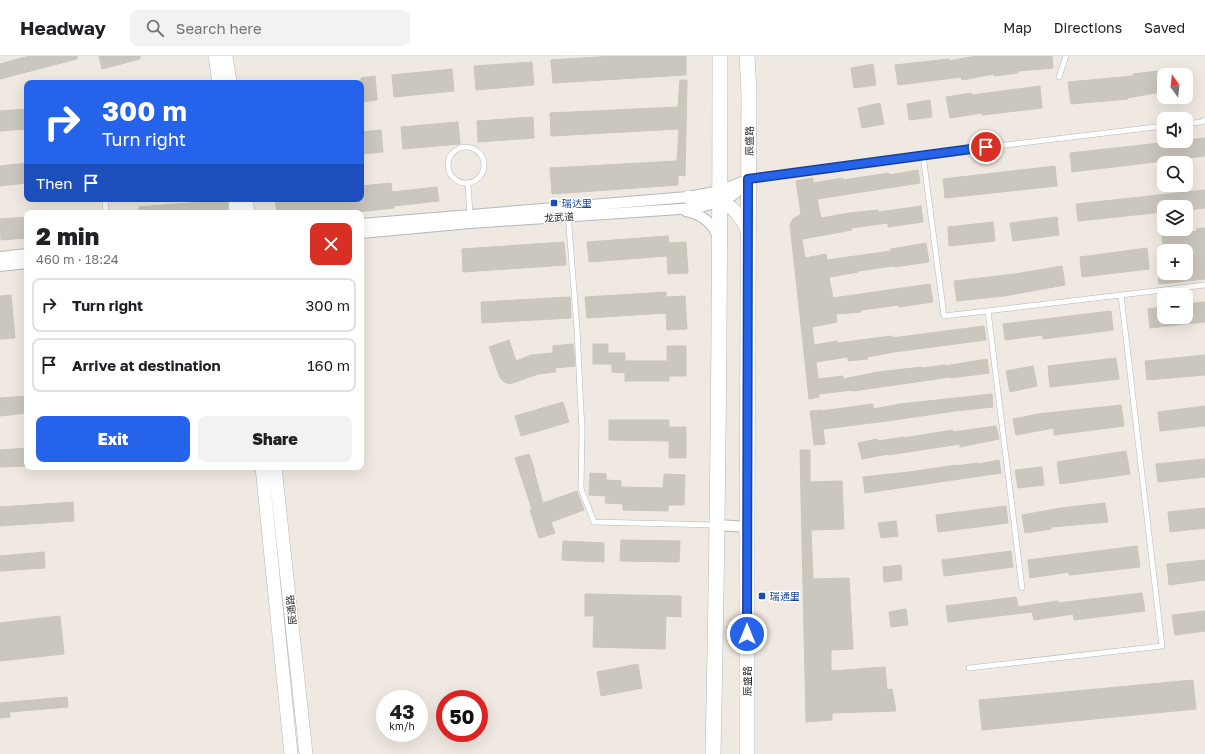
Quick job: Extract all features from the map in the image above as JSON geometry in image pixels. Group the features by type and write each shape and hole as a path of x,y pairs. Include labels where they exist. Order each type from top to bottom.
{"main road":[{"path":"713,754 718,524 721,196 720,56"},
{"name":"辰盛路","path":"747,56 749,94 747,527 748,754"}],"street":[{"path":"215,56 219,80"},
{"path":"226,56 230,80"},
{"name":"龙武道","path":"364,233 470,219 568,212 678,210 695,208 744,186 748,179"},
{"path":"568,212 688,198 721,196 739,214 749,234"},
{"path":"678,210 690,212 703,217 714,228 720,244"},
{"path":"364,224 470,219"},
{"path":"0,256 24,254"},
{"path":"0,266 24,263"},
{"name":"辰通路","path":"262,470 291,754"},
{"name":"辰通路","path":"275,470 306,754"},
{"path":"718,524 747,527"}],"lane":[{"path":"1059,77 1066,56"},
{"path":"1193,123 1205,120"},
{"path":"748,179 922,155 1157,127"},
{"path":"466,146 478,151 484,161 485,167 479,178 474,182 468,183 462,183 452,176 448,166 451,154 466,146"},
{"path":"922,155 944,316 1205,286"},
{"path":"468,183 470,219"},
{"path":"568,212 582,431 582,489 594,522 718,524"},
{"path":"970,668 1162,646 1121,295"},
{"path":"988,311 1022,588"}],"building":[{"path":"29,56 77,56 77,59 0,79 0,64"},
{"path":"99,56 140,56 140,59 102,69"},
{"path":"615,56 686,56 686,75 553,83 551,60"},
{"path":"976,56 1052,56 1053,68 1018,71 1018,73 994,76 994,74 962,80 961,77 898,85 895,65 949,59 949,61"},
{"path":"532,62 534,85 476,90 474,66"},
{"path":"873,64 876,85 854,88 851,68"},
{"path":"452,69 454,91 394,97 392,75"},
{"path":"1157,71 1157,93 1127,98 1128,99 1071,104 1068,82 1133,76 1133,74"},
{"path":"375,76 377,100 364,102 364,80 361,80 361,78"},
{"path":"680,80 687,80 685,176 678,175 678,185 552,194 550,168 677,161 679,129 551,136 550,113 678,107"},
{"path":"1040,86 1042,108 982,115 982,113 950,118 946,97"},
{"path":"930,100 932,117 909,120 907,104"},
{"path":"880,103 884,124 862,128 858,108"},
{"path":"24,109 24,129 0,131 0,111"},
{"path":"533,117 534,138 478,142 477,121"},
{"path":"458,122 460,144 403,149 401,127"},
{"path":"381,130 383,152 364,154 364,132"},
{"path":"1205,138 1205,156 1193,157 1193,156 1157,156 1157,162 1072,172 1070,153 1157,143 1157,148 1193,148 1193,139"},
{"path":"24,163 24,183 0,186 0,166"},
{"path":"1055,166 1057,186 945,198 943,179"},
{"path":"918,170 920,183 817,199 821,218 849,213 878,210 879,212 921,206 923,222 888,227 888,223 851,228 852,230 802,239 805,258 826,254 827,260 891,251 891,249 926,243 929,262 858,271 830,277 829,279 833,298 930,284 933,302 836,314 837,322 812,327 814,345 837,341 837,343 892,336 892,338 984,326 986,340 894,352 867,357 868,359 848,361 848,357 816,362 818,379 843,376 843,379 878,372 945,366 987,359 989,373 819,394 819,397 809,399 790,224 793,219 801,214 796,181 813,178 813,183 889,173 889,175"},
{"path":"391,183 392,192 437,187 439,201 393,206 394,208 364,211 364,210 277,210 275,202 364,202 364,186"},
{"path":"1205,190 1205,208 1193,209 1193,200 1157,200 1157,213 1078,221 1076,204"},
{"path":"202,202 227,202 228,210 139,210 139,207"},
{"path":"24,217 24,238 1,240 0,219"},
{"path":"1057,217 1059,235 1013,241 1010,223"},
{"path":"993,222 995,241 949,246 948,227"},
{"path":"1205,228 1205,279 1159,284 1159,280 1193,280 1193,244 1163,244 1162,236 1193,236 1193,231 1197,231 1197,229"},
{"path":"668,236 669,243 686,242 688,273 668,274 667,256 589,262 587,242"},
{"path":"564,242 566,265 463,272 462,249"},
{"path":"1147,248 1149,269 1082,277 1080,257"},
{"path":"1062,266 1065,285 1004,296 957,301 954,281 1015,274"},
{"path":"666,292 666,297 685,296 687,329 667,330 666,313 587,318 585,297"},
{"path":"11,295 15,338 0,339 0,296"},
{"path":"570,297 571,318 482,323 481,302"},
{"path":"1205,302 1205,322 1193,323 1193,303"},
{"path":"1157,308 1157,324 1187,324 1150,328 1148,309"},
{"path":"1111,311 1113,330 1043,339 1043,335 1005,340 1003,324"},
{"path":"509,340 516,361 531,355 553,353 553,346 573,344 575,366 555,368 556,372 538,374 510,384 504,382 500,378 489,347"},
{"path":"593,344 608,344 608,353 625,353 625,361 667,361 667,346 686,346 686,376 669,376 669,381 625,381 625,373 612,372 612,364 593,364"},
{"path":"1205,355 1205,375 1147,380 1145,361"},
{"path":"1116,358 1119,379 1050,387 1048,366"},
{"path":"1033,366 1037,386 1010,392 1006,371"},
{"path":"992,394 993,407 823,429 825,444 814,445 810,411 821,411 873,404 873,409 900,404"},
{"path":"24,396 24,413 0,416 0,398"},
{"path":"563,402 569,422 521,436 515,416"},
{"path":"1121,405 1124,426 1054,435 1054,428 1016,435 1013,419 1038,414"},
{"path":"1205,406 1205,426 1160,431 1158,412"},
{"path":"609,420 669,420 669,427 686,427 686,458 669,458 669,441 609,440"},
{"path":"996,426 999,439 960,447 960,444 862,459 858,443 877,439 878,441 953,430 953,432"},
{"path":"24,448 24,466 0,467 0,450"},
{"path":"800,450 810,450 810,482 842,481 844,529 811,530 813,579 849,578 853,649 831,650 831,671 885,667 887,690 892,689 896,711 832,713 832,720 806,722"},
{"path":"1126,451 1130,474 1060,484 1057,462"},
{"path":"529,454 543,503 577,491 584,510 551,522 555,533 539,538 530,510 532,509 515,458"},
{"path":"1205,459 1205,477 1158,482 1156,464"},
{"path":"999,460 1001,473 865,493 863,477 956,465 978,464"},
{"path":"1042,467 1044,485 1018,488 1015,470"},
{"path":"590,473 606,474 606,480 621,481 621,487 663,488 664,474 685,475 684,505 668,505 668,511 623,510 623,504 605,503 606,496 589,495"},
{"path":"73,502 74,521 0,526 0,507"},
{"path":"1105,503 1108,522 1051,527 1051,529 1025,533 1022,515 1061,508"},
{"path":"1006,506 1008,523 938,532 936,515"},
{"path":"1205,508 1205,528 1170,532 1168,512"},
{"path":"896,521 898,536 881,538 878,523"},
{"path":"621,540 680,541 679,562 620,561"},
{"path":"563,541 604,543 604,562 562,560"},
{"path":"1137,546 1140,567 1069,575 1069,572 1030,578 1028,560"},
{"path":"1011,551 1013,567 944,576 942,560"},
{"path":"44,552 45,568 0,571 0,556"},
{"path":"1205,560 1205,580 1169,585 1167,564"},
{"path":"901,565 902,580 884,582 883,567"},
{"path":"1142,593 1145,611 1074,620 1073,614 1034,620 1032,612 948,622 946,606 1016,597 1018,607 1058,601 1058,603"},
{"path":"585,594 681,596 681,617 666,616 665,649 593,647 594,616 585,616"},
{"path":"906,609 908,625 891,627 889,612"},
{"path":"1205,611 1205,631 1175,635 1172,615"},
{"path":"60,616 64,654 0,661 0,623"},
{"path":"638,664 642,688 601,696 597,672"},
{"path":"1193,680 1196,709 982,730 979,700"},
{"path":"67,697 68,707 9,712 10,717 0,718 0,703"}],"place":[{"name":"瑞达里","path":"554,203"},
{"name":"瑞通里","path":"762,596"}],"route":[{"path":"747,634 748,179 986,147"}]}
